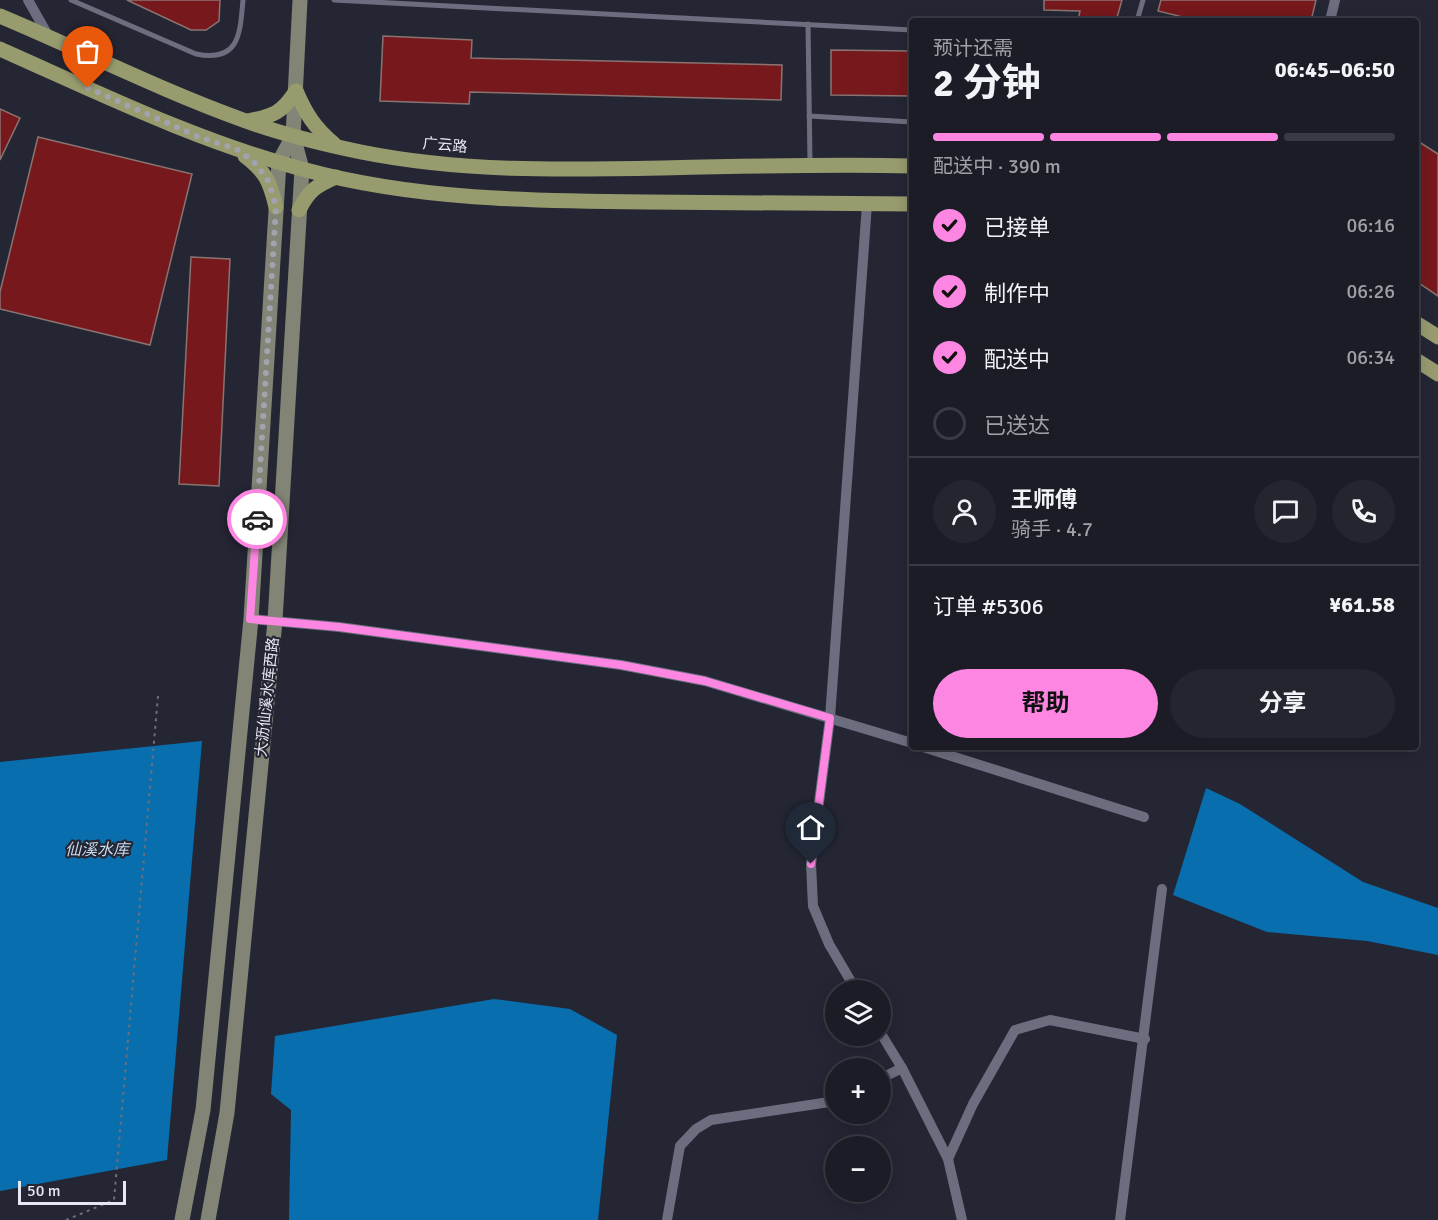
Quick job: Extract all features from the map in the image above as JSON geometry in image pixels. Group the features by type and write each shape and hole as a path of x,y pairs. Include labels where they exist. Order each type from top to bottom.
{"main road":[{"name":"广云路","path":"0,16 245,121 336,146 418,161 487,167 576,170 810,164 909,166"},
{"path":"0,49 197,136 302,170 412,191 472,197 574,201 909,204"},
{"path":"245,121 271,117 286,106 296,91"},
{"path":"296,91 306,114 318,130 336,146"},
{"path":"238,150 256,164 269,182 276,207"},
{"path":"299,210 306,194 336,177"},
{"path":"1419,325 1438,337"},
{"path":"1419,362 1438,374"}],"street":[{"path":"28,0 49,37"},
{"path":"182,1220 203,1110 250,619 279,162 293,136 300,0"},
{"path":"1331,18 1335,0"},
{"name":"大沥仙溪水库西路","path":"208,1220 227,1113 275,621 302,170 293,136"},
{"path":"850,980 829,944 813,906 811,864 830,718 867,204"},
{"path":"250,619 351,629 621,665 705,681 909,742"},
{"path":"932,750 1144,817"},
{"path":"1120,1220 1162,889"},
{"path":"948,1159 974,1104 1015,1030 1050,1020 1144,1039"},
{"path":"889,1046 948,1159 962,1220"},
{"path":"891,1074 902,1068"},
{"path":"667,1220 681,1146 696,1129 711,1120 825,1103"}],"lane":[{"path":"71,0 196,54 211,57 223,54 233,46 240,31 243,0"},
{"path":"334,0 909,30"},
{"path":"1138,18 1143,0"},
{"path":"808,24 810,164"},
{"path":"809,116 909,122"}],"path":[{"path":"66,1220 114,1200 158,696"}],"water":[{"name":"仙溪水库","path":"202,741 167,1160 0,1191 0,762"},
{"path":"1206,788 1240,804 1363,882 1438,908 1438,955 1367,941 1267,932 1173,895"},
{"path":"494,999 570,1009 617,1035 598,1220 289,1220 291,1110 271,1094 275,1036"}],"building":[{"path":"127,0 220,0 219,21 206,30 191,30"},
{"path":"1044,0 1122,0 1117,18 1079,18 1080,11 1044,10"},
{"path":"1161,0 1316,0 1312,18 1187,18 1158,11"},
{"path":"383,36 472,40 471,58 782,65 781,100 470,92 469,104 380,101"},
{"path":"831,50 909,51 909,96 831,95"},
{"path":"0,109 20,118 0,160"},
{"path":"38,137 192,174 150,345 0,309 0,292"},
{"path":"1419,142 1438,154 1438,296 1419,283"},
{"path":"191,257 230,259 219,486 179,484"}],"way so far":[{"path":"88,88 197,136 238,150 256,164 269,182 276,207 257,519"}],"route":[{"path":"257,519 250,619 339,627 621,665 705,681 830,718 811,864"}]}
